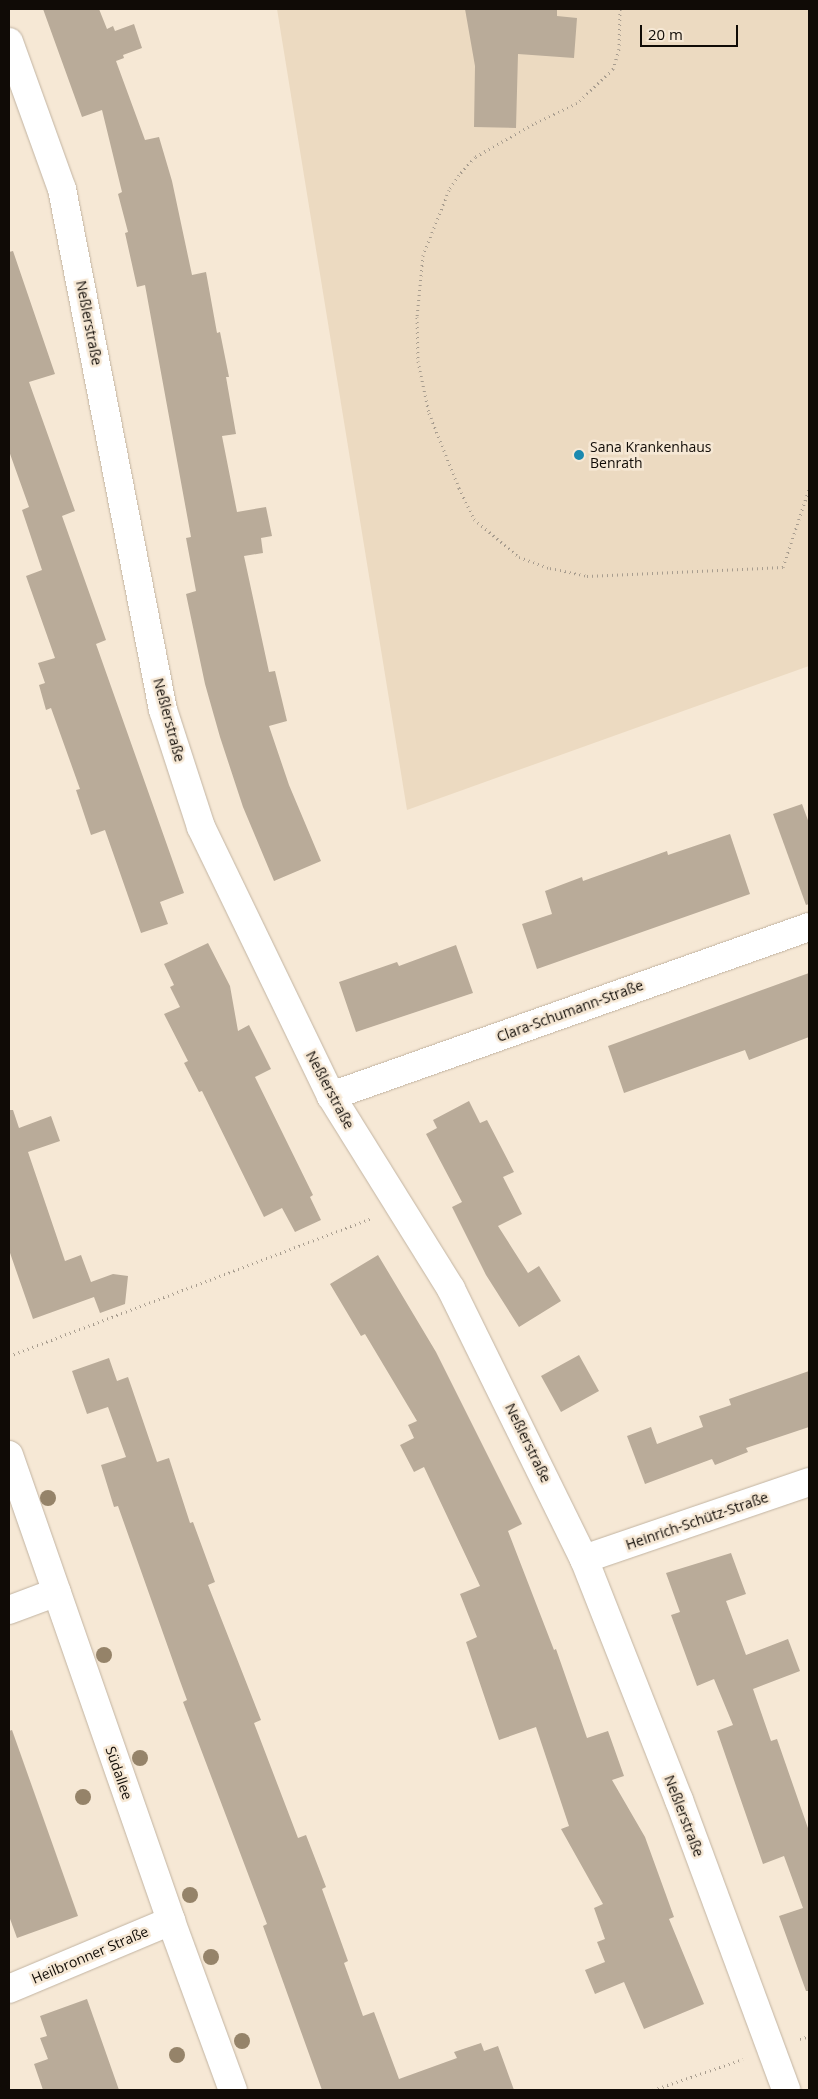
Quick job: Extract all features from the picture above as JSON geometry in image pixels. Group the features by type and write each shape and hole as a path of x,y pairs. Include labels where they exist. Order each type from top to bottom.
{"street":[{"name":"Neßlerstraße","path":"9,42 62,189 163,710 201,827 331,1096 452,1289 584,1559 679,1800 786,2090"},
{"name":"Clara-Schumann-Straße","path":"331,1096 809,927"},
{"name":"Südallee","path":"9,1454 171,1921 233,2090"},
{"name":"Heinrich-Schütz-Straße","path":"584,1559 809,1482"},
{"path":"9,1610 57,1592"},
{"name":"Heilbronner Straße","path":"9,1989 171,1921"}],"path":[{"path":"620,9 619,49 613,69 577,103 533,124 475,157 449,190 423,255 417,317 418,361 430,413 459,488 474,519 519,557 550,568 587,576 783,567 809,489"},
{"path":"9,1356 359,1225 398,1204"},
{"path":"653,2090 747,2058"}],"shaded area":[{"name":"Sana Krankenhaus Benrath","path":"277,9 809,9 809,666 407,810"}],"building":[{"path":"43,9 99,9 107,29 113,26 115,31 134,24 142,48 123,55 124,58 116,61 145,140 159,137 172,181 192,275 206,272 217,333 220,332 229,377 226,377 236,434 222,436 237,512 266,507 272,536 261,538 263,553 244,556 269,672 275,671 287,721 269,726 289,785 321,861 274,881 243,807 205,684 186,594 196,591 186,538 191,537 145,285 137,287 125,233 128,232 118,194 122,192 102,110 82,117"},
{"path":"465,9 557,9 557,16 577,18 574,58 518,54 516,128 474,127 475,66"},
{"path":"13,251 55,374 29,382 75,511 62,516 106,640 96,644 184,893 160,902 168,924 141,933 105,830 91,835 76,790 80,789 51,708 46,710 39,685 45,683 38,663 55,658 26,576 42,570 22,510 29,507 9,451 9,252"},
{"path":"802,804 809,823 809,904 806,905 773,814"},
{"path":"730,834 750,894 537,969 522,924 552,914 545,891 582,877 583,881 667,851 668,855"},
{"path":"208,943 230,986 238,1031 249,1025 271,1069 255,1077 313,1195 310,1197 321,1220 295,1232 282,1208 264,1217 202,1091 199,1092 184,1063 188,1061 164,1014 180,1007 170,987 174,985 164,964"},
{"path":"456,945 473,993 356,1032 339,982 397,962 399,966"},
{"path":"809,973 809,1037 749,1060 745,1050 624,1093 608,1046"},
{"path":"469,1101 480,1123 487,1120 514,1172 503,1177 522,1214 498,1226 528,1273 539,1266 561,1301 519,1327 486,1275 452,1207 462,1202 426,1134 437,1128 433,1120"},
{"path":"9,1110 13,1110 19,1128 51,1116 60,1141 28,1152 65,1261 81,1255 91,1282 113,1274 128,1276 125,1304 100,1313 94,1297 33,1319 9,1250"},
{"path":"378,1255 436,1352 522,1524 508,1531 554,1650 556,1649 587,1738 608,1731 624,1776 612,1780 645,1837 674,1917 669,1919 704,2004 644,2029 624,1982 595,1994 585,1970 605,1962 597,1942 605,1939 594,1908 603,1904 561,1829 569,1826 536,1727 499,1740 466,1642 477,1637 460,1594 480,1586 424,1467 414,1472 400,1445 414,1438 408,1425 417,1421 365,1334 361,1336 330,1284"},
{"path":"579,1355 599,1391 561,1412 541,1376"},
{"path":"109,1358 117,1381 128,1377 157,1462 169,1458 190,1523 193,1522 215,1582 208,1585 261,1720 254,1723 298,1838 306,1835 326,1887 322,1889 348,1961 344,1963 363,2016 374,2012 399,2079 457,2058 454,2052 481,2043 484,2051 498,2046 514,2090 322,2090 263,1926 267,1924 183,1702 187,1700 118,1506 114,1507 101,1465 126,1457 108,1407 87,1414 72,1371"},
{"path":"809,1371 809,1427 746,1448 748,1452 715,1465 712,1459 645,1484 627,1436 651,1427 657,1444 703,1427 699,1416 731,1405 729,1399"},
{"path":"731,1553 746,1594 726,1601 746,1655 788,1639 800,1671 753,1689 771,1741 777,1739 809,1831 809,1991 806,1991 779,1916 803,1908 784,1856 763,1864 717,1731 733,1725 714,1679 697,1686 671,1615 680,1612 666,1573"},
{"path":"12,1730 78,1916 17,1938 9,1916 9,1731"},
{"path":"87,1999 119,2090 43,2090 34,2064 48,2059 40,2038 47,2036 40,2016"}],"place":[{"name":"Sana Krankenhaus Benrath","path":"579,455"}]}
